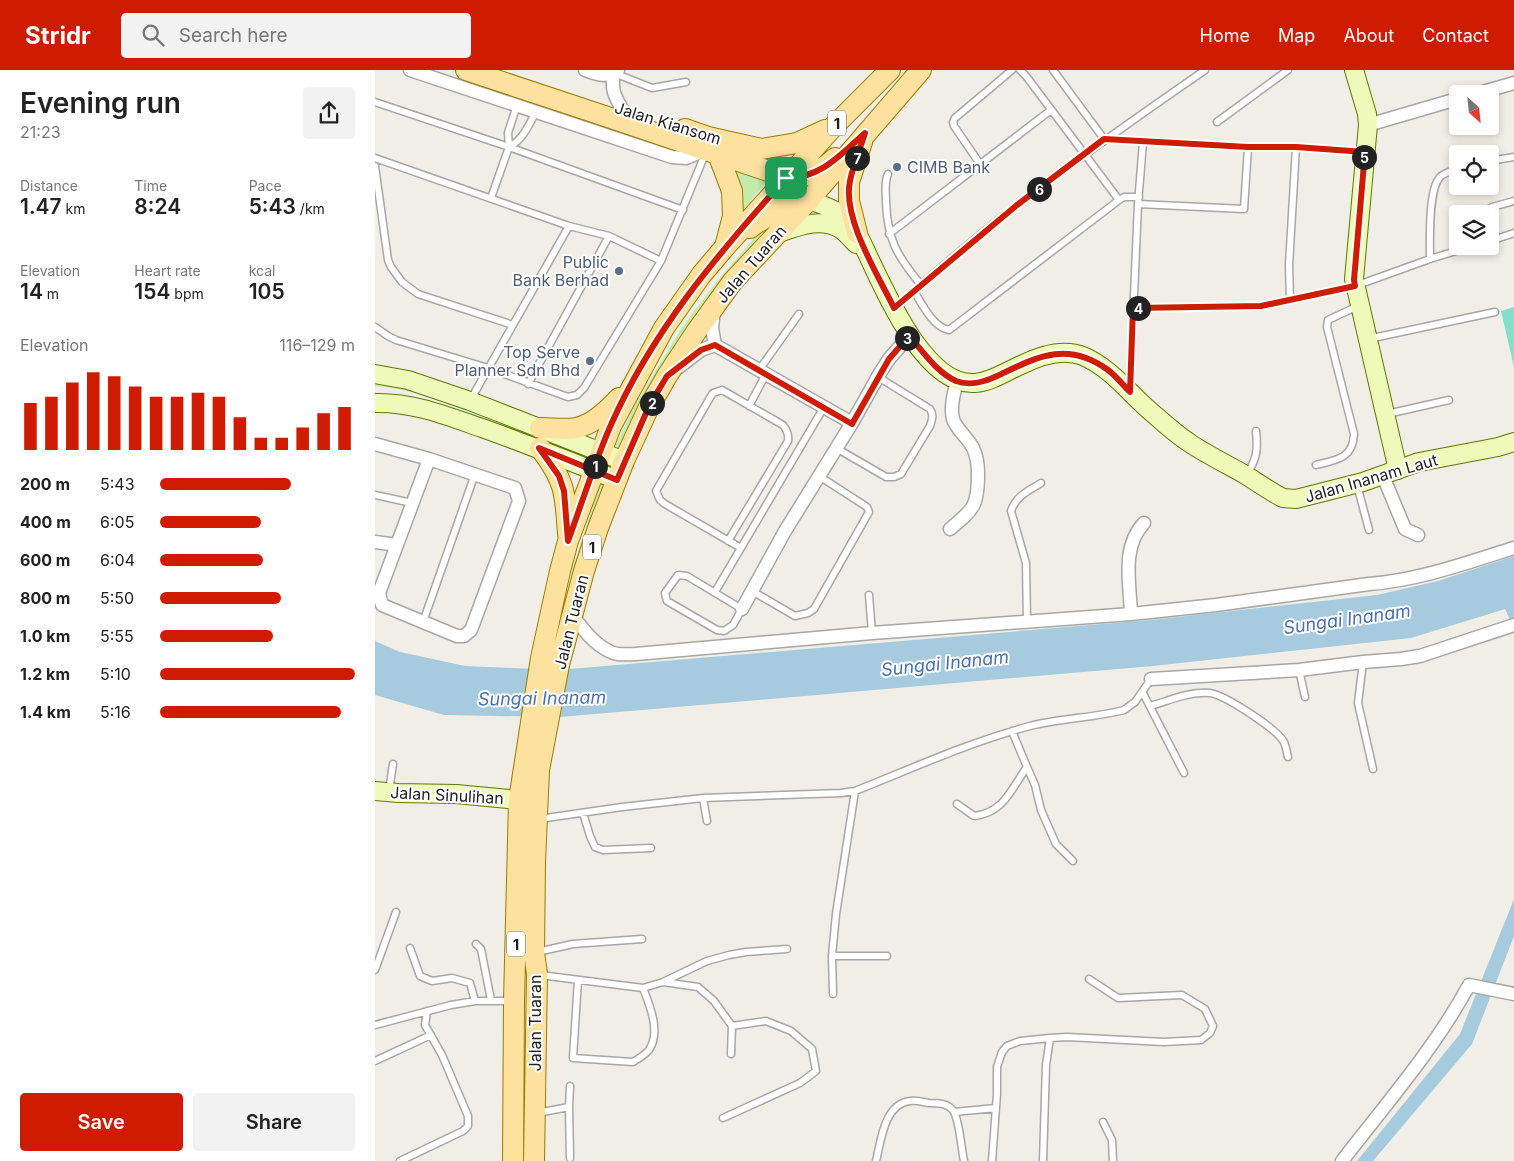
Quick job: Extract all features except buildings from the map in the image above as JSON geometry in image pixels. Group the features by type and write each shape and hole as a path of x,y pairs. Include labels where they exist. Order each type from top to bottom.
{"main road":[{"name":"Jalan Kiansom","path":"465,70 621,120 786,178"},
{"name":"Jalan Kiansom","path":"502,70 622,110 709,136 762,149 797,143 833,126"},
{"name":"Jalan Tuaran","path":"513,1161 514,1001 519,800 538,729 550,661 560,571 568,541 611,426 632,384 664,328 702,274 725,247 833,126 890,70"},
{"name":"Jalan Tuaran","path":"550,661 572,615 595,537 624,461 649,406 667,376 715,304 733,281 809,200 921,70"},
{"path":"786,178 801,178 816,173 865,133"},
{"path":"857,233 849,201 849,182 865,133"},
{"path":"712,152 732,191 733,216 725,247"},
{"path":"725,247 763,219 787,206 809,200"},
{"path":"540,428 576,428 593,421 607,411 632,384"},
{"path":"539,448 559,476 564,491 568,541"},
{"name":"Jalan Tuaran","path":"534,1161 537,974 534,952 536,819 539,770 538,729"},
{"path":"513,1161 521,1147 522,1121 535,1113"}],"street":[{"path":"410,70 672,157 686,158 712,152"},
{"path":"585,70 603,76 616,71"},
{"path":"1354,70 1367,114 1368,126 1354,280 1385,414 1390,473 1405,529 1418,536"},
{"path":"616,71 612,85 615,97 622,110"},
{"path":"1499,87 1514,83"},
{"path":"1368,126 1449,101"},
{"path":"809,200 837,210 846,218 857,233 909,336 935,366 957,381 953,400 953,420 974,448 978,464 978,498 969,513 950,529"},
{"path":"776,234 807,224 825,223 841,230 868,254"},
{"path":"715,304 712,328 715,345"},
{"path":"742,609 785,531 852,424 878,376 889,359 909,336"},
{"path":"667,376 701,350 715,345 852,424"},
{"name":"Jalan Inanam Laut","path":"957,381 976,383 991,379 1049,354 1065,353 1081,356 1108,370 1153,414 1191,444 1274,494 1289,500 1357,484 1419,462 1498,447 1514,442"},
{"path":"375,374 408,380 470,401 624,461"},
{"path":"375,403 403,404 436,412 539,448 617,480"},
{"path":"375,444 429,458 515,488 519,502 471,630 464,636 457,636 382,606 379,593 429,458"},
{"path":"1131,614 1128,558 1131,542 1136,531 1144,523"},
{"path":"375,542 397,545"},
{"path":"572,615 587,633 608,651 619,654 729,646 872,632 1027,622 1216,606 1394,582 1436,573 1514,548"},
{"path":"1151,679 1299,670 1363,662 1401,660 1419,656 1514,625"},
{"name":"Jalan Sinulihan","path":"382,792 456,794 519,800"},
{"path":"1342,1161 1422,1058 1469,985 1514,994"}],"lane":[{"path":"981,164 953,122 955,118 1012,70"},
{"path":"1020,70 1086,154 1119,200"},
{"path":"1053,70 1104,139 1248,147 1296,147 1365,152"},
{"path":"894,308 1017,205 1104,139 1205,70"},
{"path":"1217,122 1288,70"},
{"path":"616,71 652,88 686,82"},
{"path":"375,102 509,147 683,210"},
{"path":"491,198 509,147 508,133 517,105"},
{"path":"889,234 1051,110"},
{"path":"509,147 522,136 536,112"},
{"path":"1130,392 1143,142"},
{"path":"913,291 937,324 949,330 1124,197 1244,209 1248,147"},
{"path":"1290,300 1289,265 1296,147"},
{"path":"375,327 396,340 488,368 568,397 580,393 661,261 683,210 712,152"},
{"path":"1499,160 1514,157"},
{"path":"375,158 569,226 609,236 661,261"},
{"path":"375,166 388,260 402,282 418,294 513,325"},
{"path":"1431,259 1431,217 1434,187 1440,177 1449,172"},
{"path":"888,174 885,184 889,234 894,246 921,285"},
{"path":"1499,205 1514,201"},
{"path":"470,401 569,226"},
{"path":"1499,238 1514,233"},
{"path":"528,384 609,236"},
{"path":"1133,308 1261,306 1355,286 1449,253"},
{"path":"1316,465 1347,455 1354,444 1354,434 1327,327 1328,320 1360,305"},
{"path":"1367,340 1495,312"},
{"path":"749,406 763,372 799,314"},
{"path":"837,448 885,477 894,477 901,474 930,426 932,412 930,408 878,376"},
{"path":"728,541 788,441 788,432 783,425 722,390 713,393 656,491 660,500 665,504 728,541 741,548"},
{"path":"1385,414 1449,400"},
{"path":"715,592 824,407"},
{"path":"1246,476 1253,464 1258,448 1256,431"},
{"path":"423,622 475,474"},
{"path":"752,591 795,616 808,613 814,609 869,512 867,507 819,476"},
{"path":"1027,622 1026,563 1011,511 1018,497 1041,483"},
{"path":"1357,484 1369,530"},
{"path":"375,495 413,503"},
{"path":"681,574 742,609 733,626 721,631 667,600 665,596 675,577 681,574"},
{"path":"869,595 872,632"},
{"path":"1363,662 1358,703 1373,770"},
{"path":"1299,670 1305,697"},
{"path":"536,819 703,798 855,791 946,754 1012,731 1044,722 1124,710 1143,693 1151,679"},
{"path":"1143,693 1184,773"},
{"path":"1149,706 1188,695 1211,693 1230,702 1276,732 1284,742 1288,757"},
{"path":"1012,731 1035,785 1041,810 1055,844 1073,861"},
{"path":"382,792 393,764"},
{"path":"957,804 974,816 985,815 1003,804 1027,767"},
{"path":"833,994 832,956 836,914 855,791"},
{"path":"703,798 707,821"},
{"path":"583,812 595,847 603,850 651,848"},
{"path":"375,970 396,912"},
{"path":"534,952 573,944 642,939"},
{"path":"476,944 481,949 491,1000"},
{"path":"410,948 420,976 432,981 452,978 470,983 475,1001"},
{"path":"537,974 643,988 663,982 707,961 729,955 787,949"},
{"path":"832,956 887,956"},
{"path":"992,1161 997,1067 1002,1052 1007,1046 1020,1041 1067,1036 1164,1042 1201,1040 1210,1033 1213,1026 1205,1009 1182,995 1118,998 1089,979"},
{"path":"578,980 573,1058 633,1062 649,1049 655,1032 649,1004 643,988"},
{"path":"663,982 698,987 714,1001 732,1026 731,1054"},
{"path":"375,1025 451,1005 475,1001 514,1001"},
{"path":"400,1161 463,1131 468,1126 468,1116 442,1055 425,1025 427,1011"},
{"path":"723,1118 800,1083 816,1071 812,1050 791,1030 766,1021 732,1026"},
{"path":"375,1061 431,1035"},
{"path":"1043,1161 1046,1066 1050,1038"},
{"path":"570,1158 569,1107 571,1086"},
{"path":"876,1161 887,1123 893,1110 900,1104 910,1101 950,1106 954,1112 964,1161"},
{"path":"535,1113 569,1107"},
{"path":"954,1112 996,1108"},
{"path":"1103,1122 1112,1140 1113,1161"}],"green space":[{"path":"728,165 766,182 740,214"},
{"path":"782,216 740,259 700,306 656,376 618,448 615,447 632,410 682,327 715,284 766,224"},
{"path":"1514,307 1514,367 1501,311"},
{"path":"375,372 485,411 583,457 582,460 450,404 421,394 375,386"},
{"path":"601,481 604,482 605,491 552,656 573,567"}],"water":[{"name":"Sungai Inanam","path":"1514,556 1514,629 1505,609 1411,638 1153,666 560,717 444,715 375,695 375,641 400,652 465,666 558,670 1150,620 1377,595 1438,581"},
{"path":"1514,899 1514,936 1472,1044 1373,1161 1357,1161 1460,1034"}],"place":[{"name":"CIMB Bank","path":"897,167"},
{"name":"Public Bank Berhad","path":"619,271"},
{"name":"Top Serve Planner Sdn Bhd","path":"590,361"}],"route":[{"path":"786,178 702,274 664,328 632,384 611,426 593,471 568,541 564,491 559,476 539,448 593,471 617,480 649,406 667,376 701,350 715,345 852,424 889,359 909,336 935,366 957,381 976,383 991,379 1049,354 1065,353 1081,356 1108,370 1130,392 1133,308 1261,306 1355,286 1365,152 1296,147 1248,147 1104,139 1017,205 894,308 857,233 849,201 849,182 865,133 816,173 801,178 786,178"}]}
